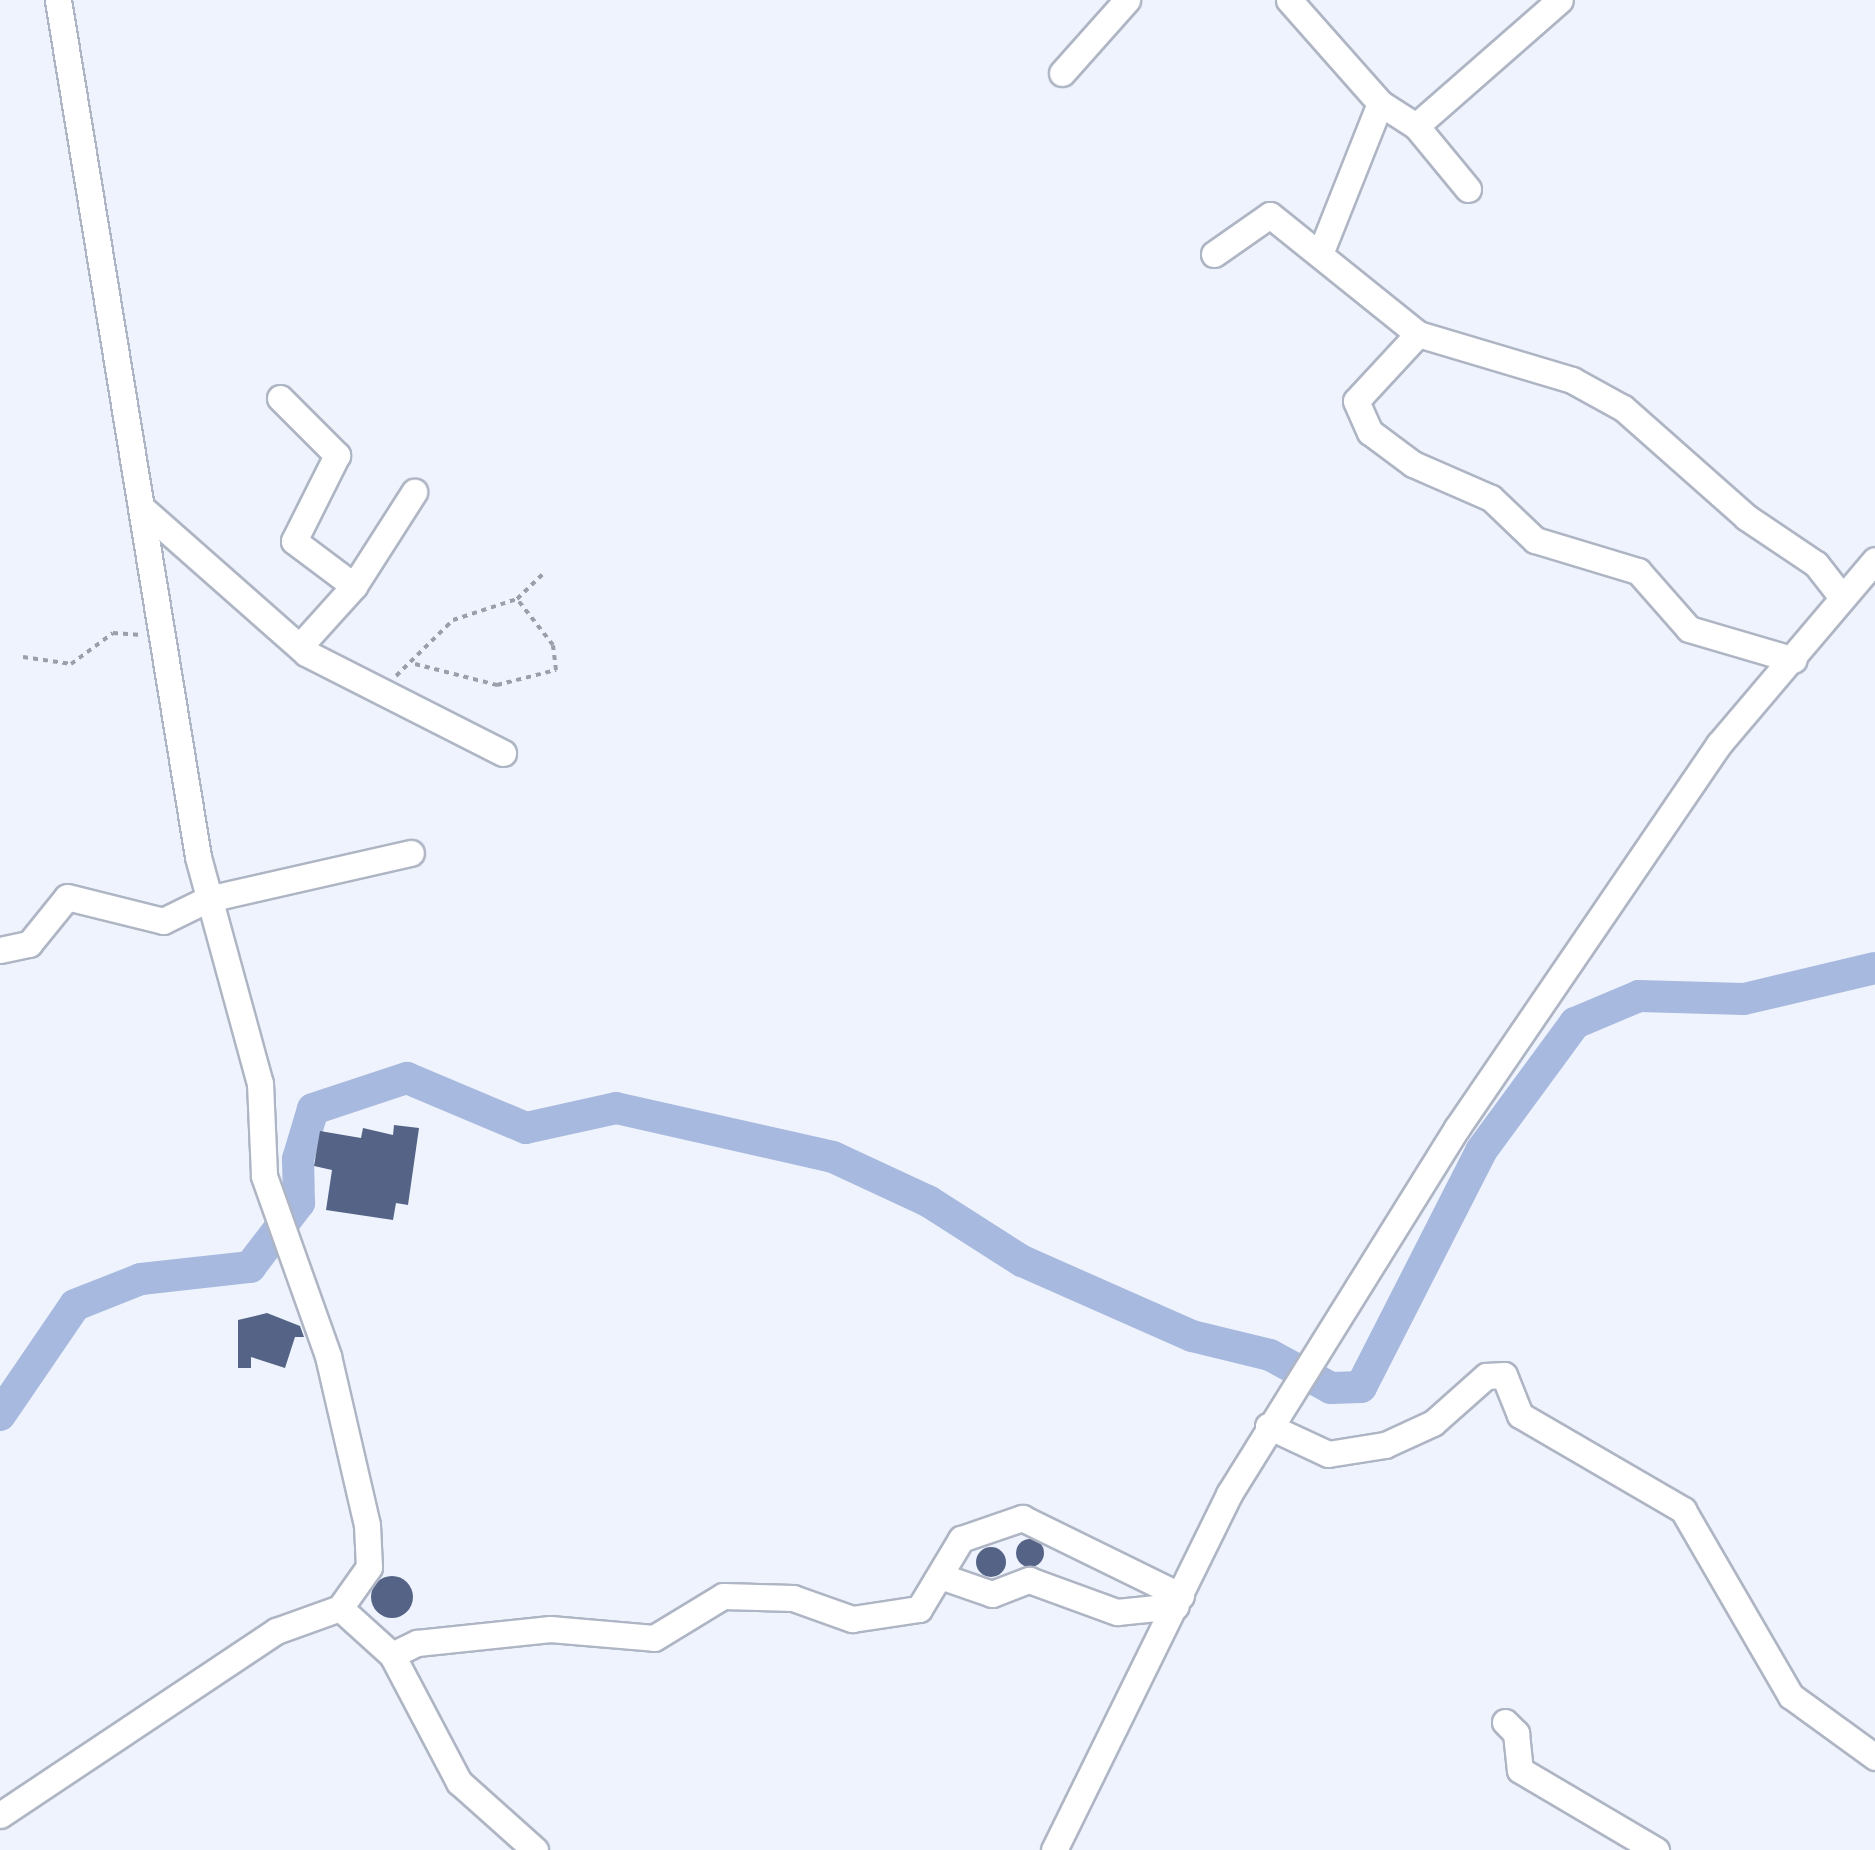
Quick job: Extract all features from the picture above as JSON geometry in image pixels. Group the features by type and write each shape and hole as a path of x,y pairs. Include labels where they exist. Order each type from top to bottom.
{"street":[{"path":"0,1815 276,1631 340,1608 369,1567 367,1525 291,1241 261,1155 260,1084 208,899 58,0"},
{"path":"1062,73 1127,0"},
{"path":"1288,0 1380,103 1416,126 1468,188"},
{"path":"1416,126 1560,0"},
{"path":"1320,254 1380,103"},
{"path":"1214,254 1264,213 1418,334 1556,374 1623,408 1746,517 1816,564 1840,596"},
{"path":"1418,334 1356,402 1370,432 1413,464 1491,498 1535,540 1638,571 1690,629 1794,660"},
{"path":"280,398 337,456 294,541 354,586"},
{"path":"300,646 354,586 414,492"},
{"path":"144,510 300,646 371,692 503,752"},
{"path":"1054,1850 1268,1426 1302,1372 1532,1016 1719,744 1794,660 1840,596 1875,560"},
{"path":"0,950 29,944 67,897 141,922 208,899 411,853"},
{"path":"1268,1426 1328,1454 1385,1445 1433,1423 1486,1376 1504,1375 1520,1415 1683,1510 1783,1685 1875,1757"},
{"path":"392,1655 416,1643 550,1629 654,1638 723,1596 793,1598 852,1619 919,1609 944,1577 962,1539 1022,1518 1179,1601"},
{"path":"944,1577 992,1594 1029,1580 1117,1612 1179,1601"},
{"path":"340,1608 392,1655 458,1782 535,1850"},
{"path":"1505,1722 1516,1733 1520,1770 1656,1850"}],"path":[{"path":"371,692 416,664 453,620 516,600 544,573"},
{"path":"416,664 497,685 556,670 553,645 516,600"},
{"path":"23,657 72,664 112,633 166,640"}],"building":[{"path":"394,1125 419,1128 408,1205 396,1203 393,1220 326,1210 332,1170 314,1166 320,1131 361,1138 363,1128 393,1135"},
{"path":"267,1313 300,1326 304,1337 295,1337 285,1368 251,1357 251,1368 238,1368 238,1320"},
{"path":"1030,1539 1040,1543 1044,1553 1040,1563 1030,1567 1020,1563 1016,1553 1020,1543"},
{"path":"991,1547 1002,1551 1006,1562 1002,1573 991,1577 980,1573 976,1562 980,1551"},
{"path":"392,1576 407,1582 413,1597 407,1612 392,1618 377,1612 371,1597 377,1582"}],"waterway":[{"path":"0,1415 75,1305 141,1279 250,1267 299,1203 298,1159 313,1109 407,1078 526,1128 616,1108 833,1157 928,1201 1022,1261 1192,1336 1270,1355 1331,1388 1361,1387 1481,1151 1575,1023 1639,996 1744,999 1875,968"}]}
